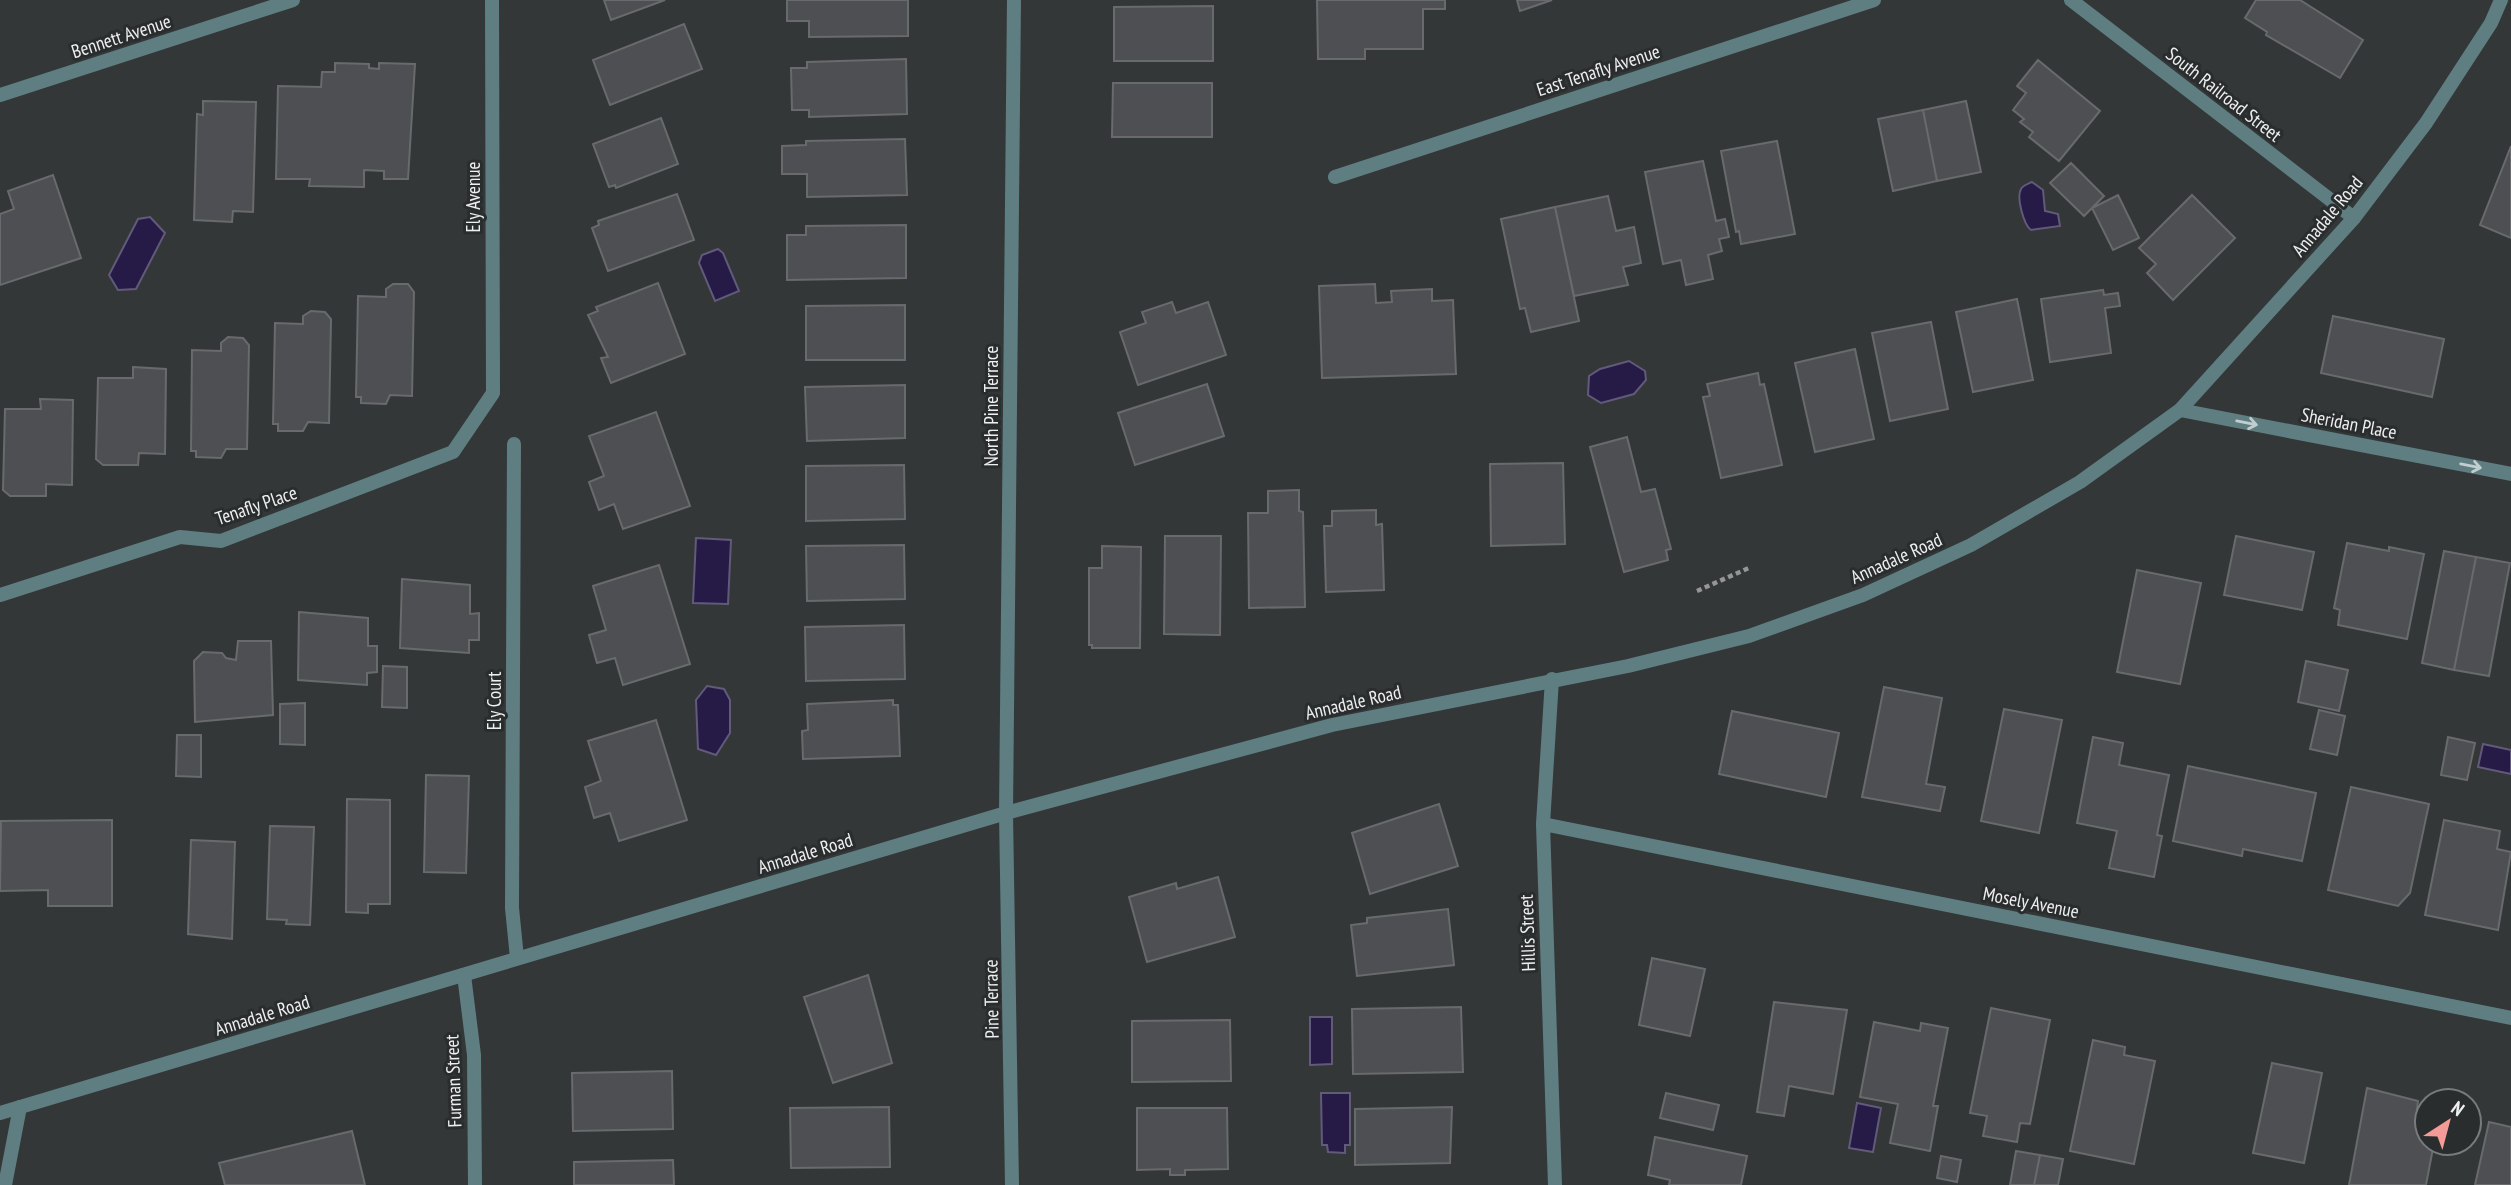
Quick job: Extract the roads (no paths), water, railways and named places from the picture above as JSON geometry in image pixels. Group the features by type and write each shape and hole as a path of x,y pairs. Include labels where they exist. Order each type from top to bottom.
{"street":[{"name":"Bennett Avenue","path":"0,95 293,0"},
{"name":"Ely Avenue","path":"492,0 493,393"},
{"name":"North Pine Terrace","path":"1006,813 1014,0"},
{"name":"East Tenafly Avenue","path":"1335,177 1874,0"},
{"name":"South Railroad Street","path":"2071,0 2354,218"},
{"name":"Annadale Road","path":"0,1113 1006,813 1332,725 1552,679 1628,666 1749,636 1863,595 1971,545 2068,489 2180,410 2354,218 2426,123 2491,23 2501,0"},
{"name":"Tenafly Place","path":"0,595 180,537 221,541 453,452 493,393"},
{"name":"Sheridan Place","path":"2180,410 2511,474"},
{"name":"Ely Court","path":"514,444 512,908 517,958"},
{"name":"Hillis Street","path":"1552,679 1543,824 1555,1185"},
{"name":"Pine Terrace","path":"1006,813 1012,1185"},
{"name":"Mosely Avenue","path":"1543,824 2511,1018"},
{"name":"Furman Street","path":"464,975 474,1055 475,1185"},
{"path":"5,1185 20,1107"}]}
